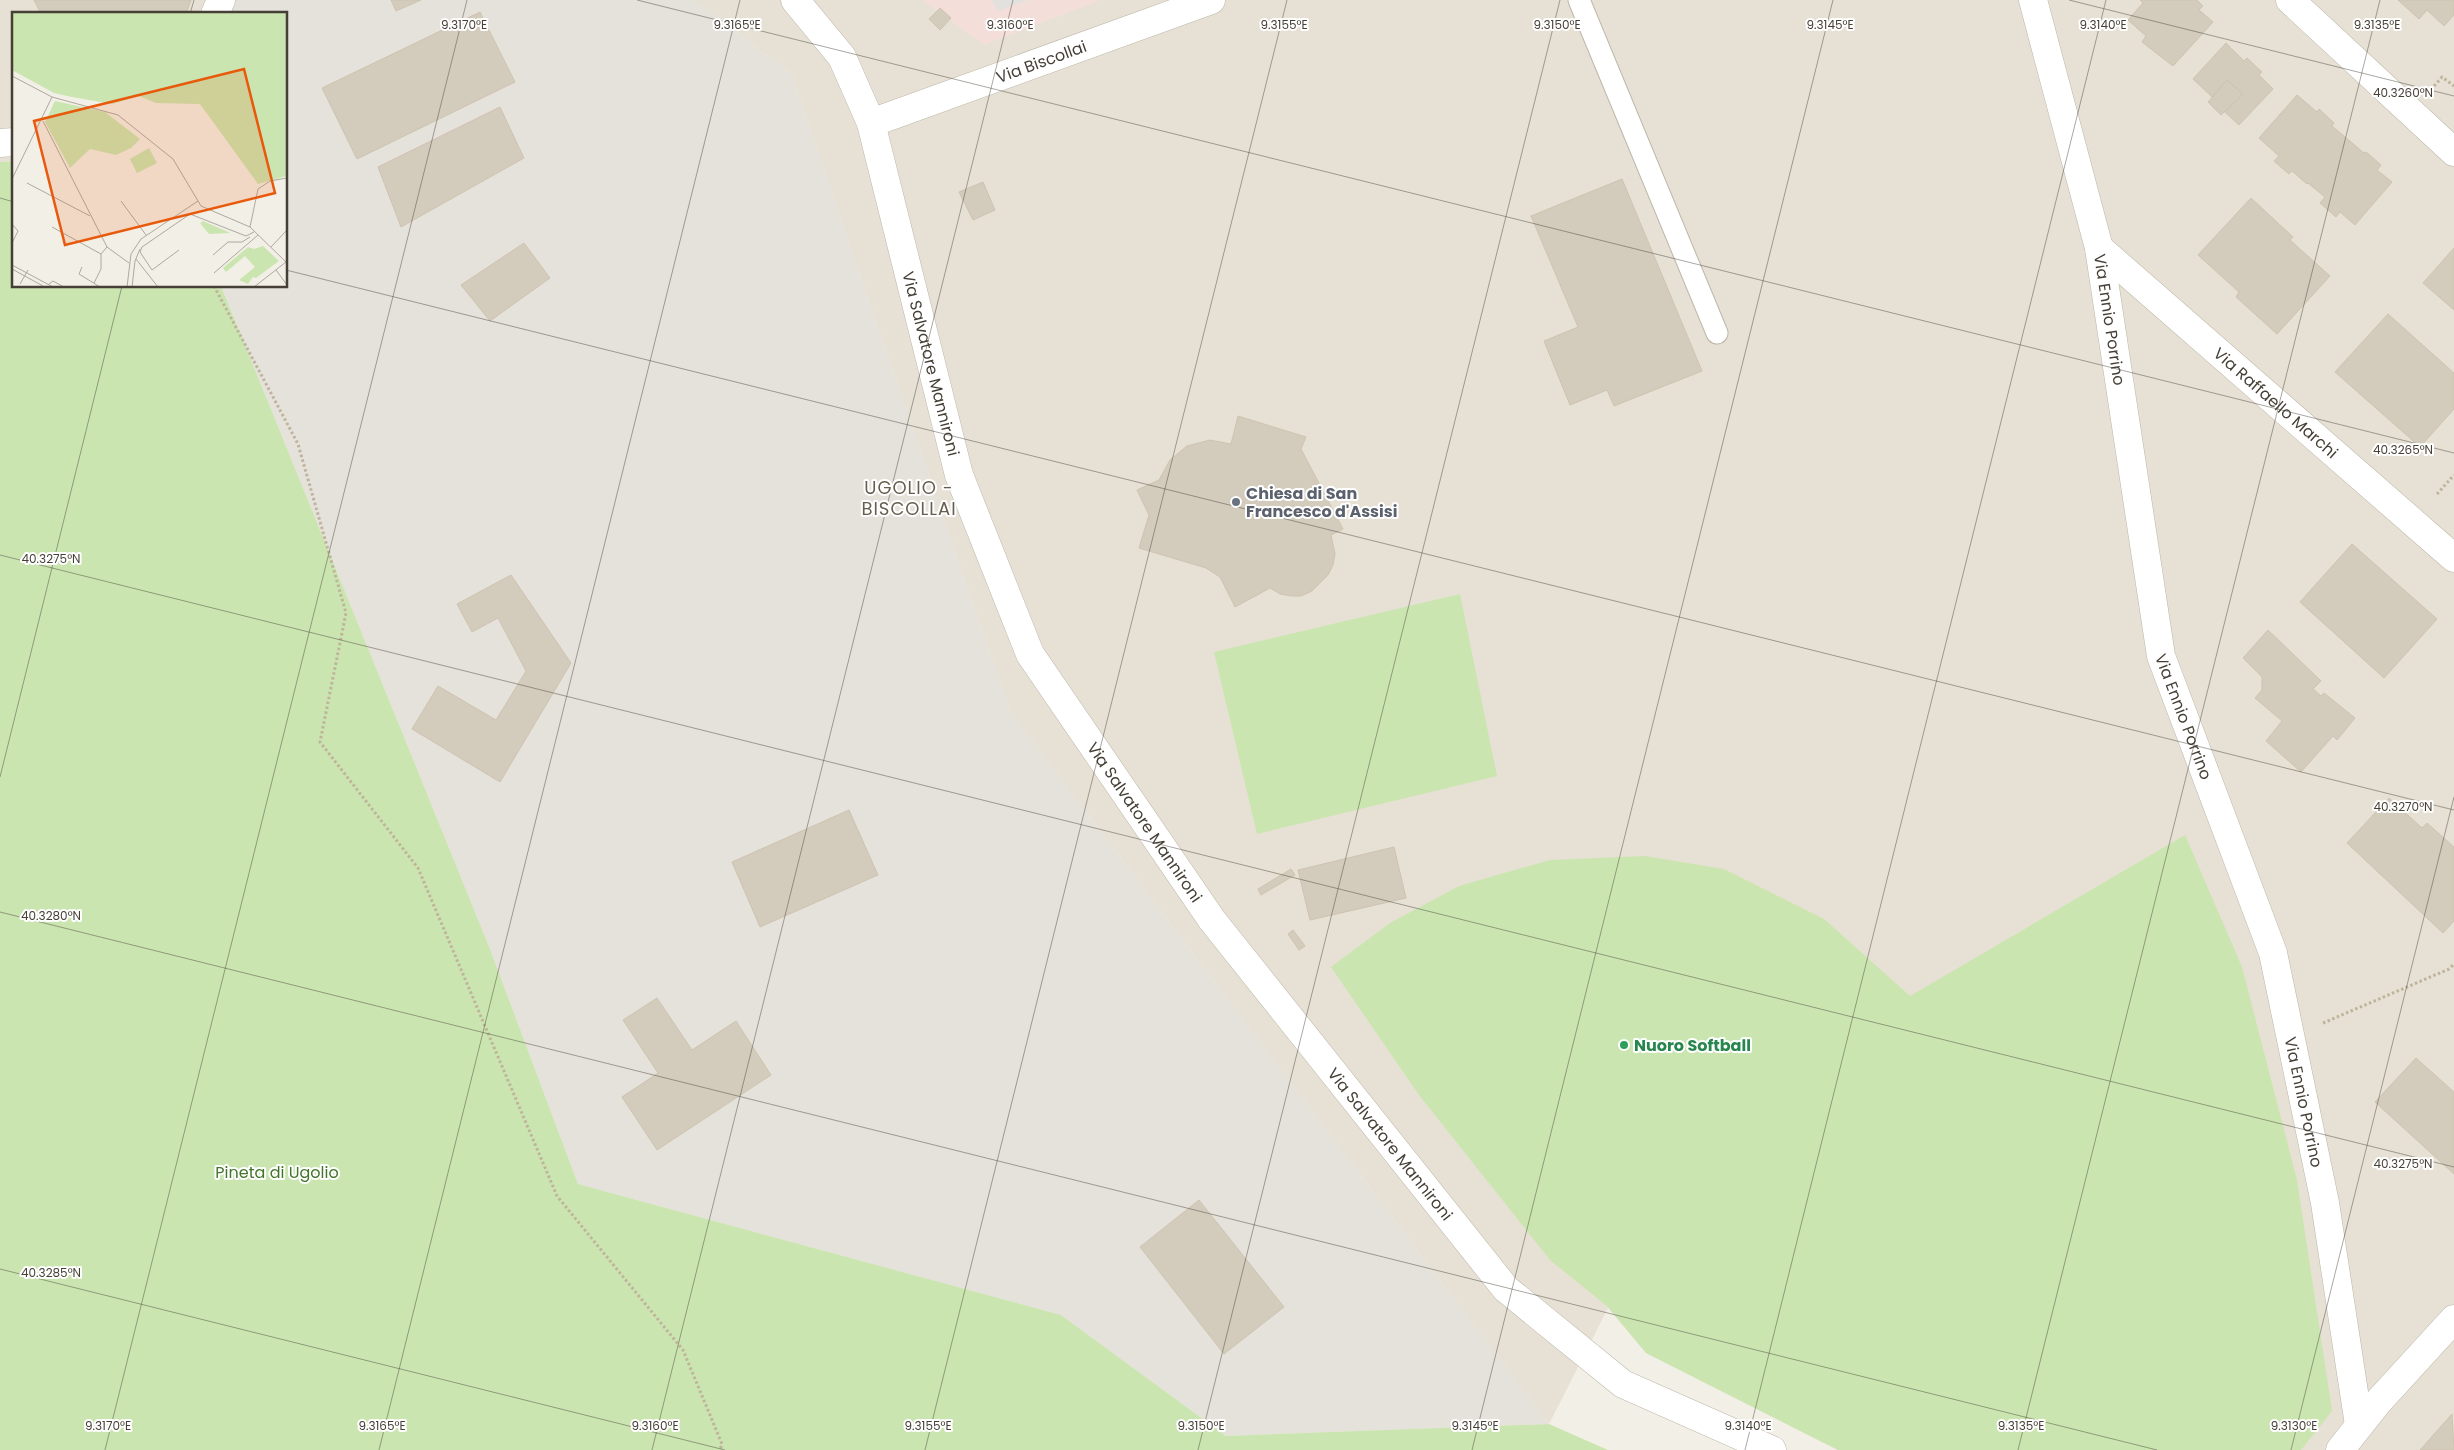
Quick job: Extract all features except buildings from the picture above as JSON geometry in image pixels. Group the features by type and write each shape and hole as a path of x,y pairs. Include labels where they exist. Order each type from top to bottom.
{"street":[{"path":"216,12 221,0"},
{"name":"Via Salvatore Mannironi","path":"795,0 842,57 871,123 960,475 1030,654 1212,920 1506,1289 1624,1384 1772,1450"},
{"name":"Via Biscollai","path":"871,123 1212,0"},
{"name":"Via Ennio Porrino","path":"2033,0 2099,248 2161,656 2273,953 2325,1204 2359,1425"},
{"path":"2290,0 2454,152"},
{"name":"Via Raffaello Marchi","path":"2099,248 2454,558"},
{"path":"2340,1450 2359,1425 2454,1319"}],"lane":[{"path":"1579,0 1717,334"}],"path":[{"path":"215,288 298,444 346,613 320,742 418,868 557,1196 683,1350 722,1444 720,1450"},
{"path":"2291,1036 2449,970 2454,964"}],"shaded area":[{"path":"0,0 221,0 216,12 12,12 12,161 0,162"},
{"path":"221,0 694,0 791,73 1010,711 1549,1424 1226,1436 1061,1315 578,1184 490,949 222,288 288,288 288,12 216,12"},
{"path":"694,0 2454,0 2454,1450 1838,1450 1646,1353 1608,1308 1549,1424 1010,711 791,73"},
{"path":"922,0 1101,0 984,45"},
{"path":"992,0 1029,0 997,11"}],"green space":[{"name":"Pineta di Ugolio","path":"12,161 12,288 222,288 490,949 578,1184 1061,1315 1226,1436 1549,1424 1608,1450 0,1450 0,162"},
{"path":"1460,594 1497,776 1257,834 1214,652"},
{"path":"2185,835 2242,967 2297,1180 2332,1411 2301,1450 1838,1450 1646,1353 1608,1307 1550,1260 1419,1095 1331,967 1390,923 1459,886 1550,860 1645,856 1724,869 1824,919 1910,996"}],"place":[{"name":"Chiesa di San Francesco d'Assisi","path":"1236,502"},
{"name":"Nuoro Softball","path":"1624,1045"}],"district":[{"name":"UGOLIO - BISCOLLAI","path":"909,497"}]}
